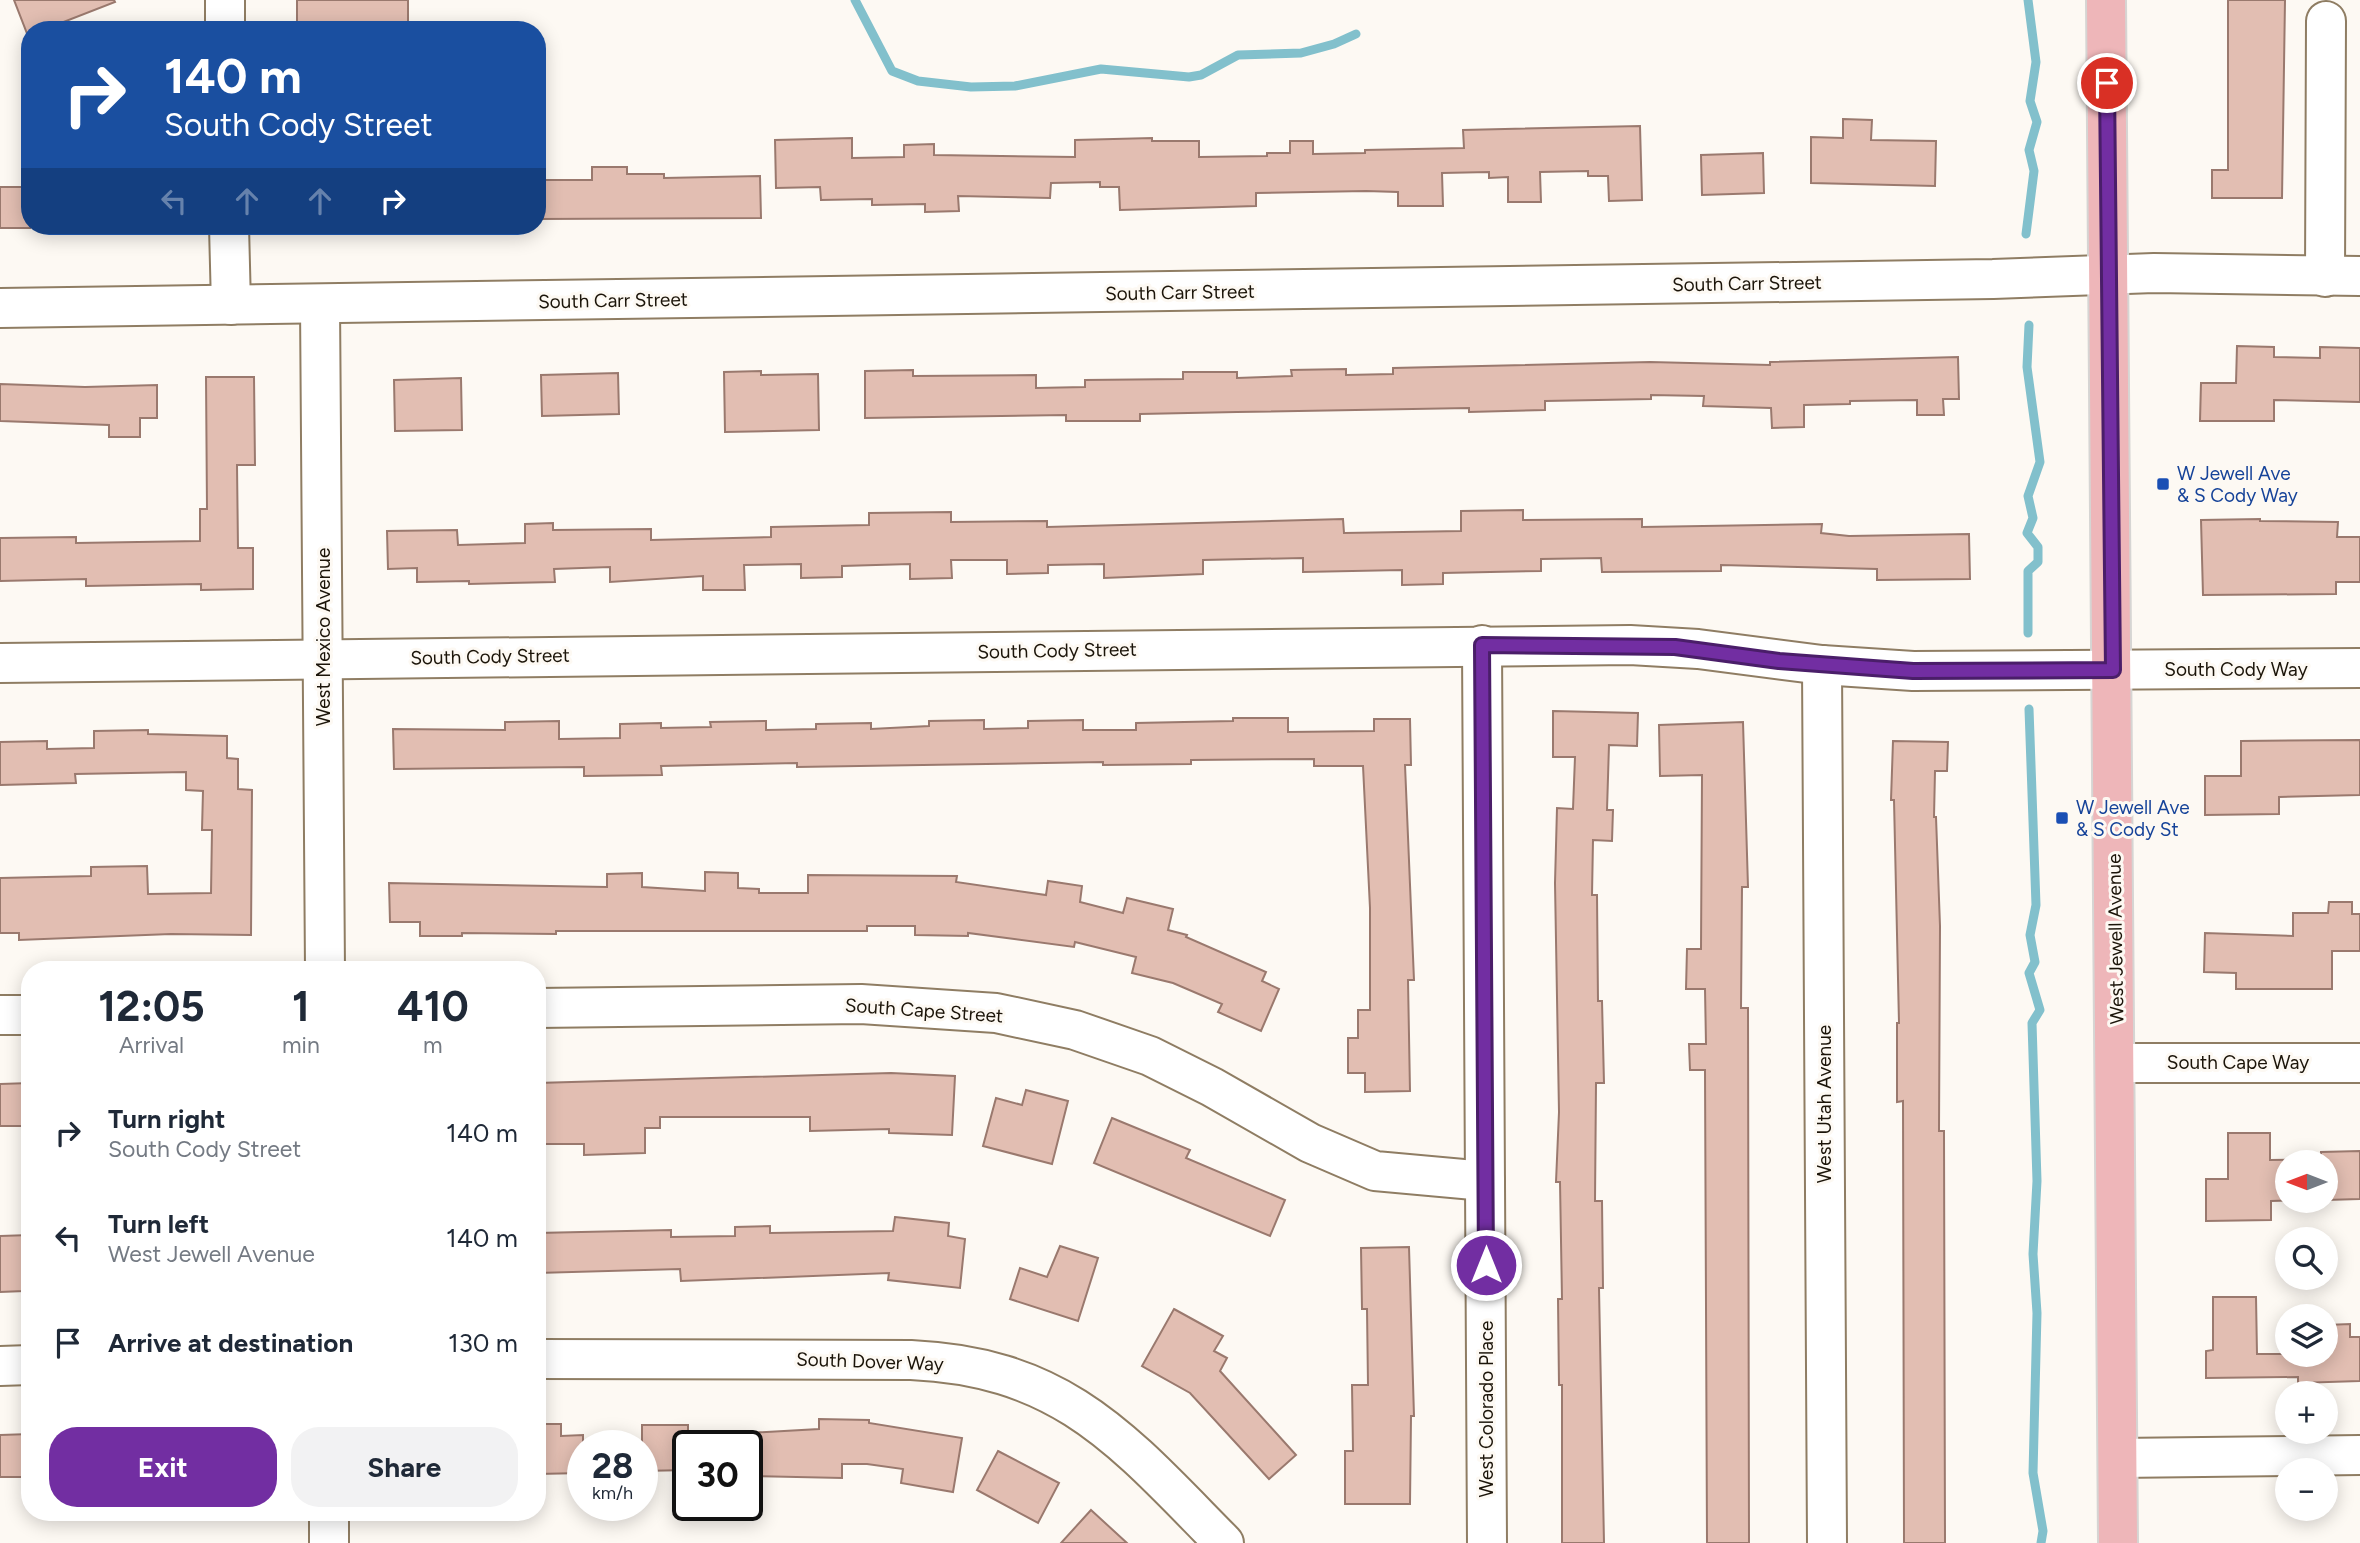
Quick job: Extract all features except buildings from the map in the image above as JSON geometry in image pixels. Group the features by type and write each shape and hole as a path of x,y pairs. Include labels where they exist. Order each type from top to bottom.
{"main road":[{"name":"West Jewell Avenue","path":"2106,0 2118,1543"}],"street":[{"path":"225,0 225,21"},
{"path":"2326,21 2343,277"},
{"path":"229,235 231,305"},
{"name":"South Carr Street","path":"0,308 2190,273 2343,277"},
{"name":"West Mexico Avenue","path":"320,304 325,961"},
{"name":"South Cody Street","path":"0,663 1482,645 1684,648 1822,665 1913,671 2113,670"},
{"name":"West Colorado Place","path":"1482,645 1487,1543"},
{"name":"West Utah Avenue","path":"1822,665 1827,1543"},
{"name":"South Cody Way","path":"2113,670 2360,668"},
{"name":"South Cape Street","path":"546,1009 861,1004 996,1013 1075,1030 1150,1056 1212,1087 1310,1143 1375,1171 1485,1181"},
{"path":"0,1016 21,1015"},
{"name":"South Cape Way","path":"2116,1063 2360,1062"},
{"name":"South Dover Way","path":"546,1359 911,1360 966,1365 1001,1374 1027,1382 1093,1417 1138,1456 1224,1543"},
{"path":"0,1366 21,1365"},
{"path":"2118,1458 2360,1455"},
{"path":"329,1521 329,1543"}],"waterway":[{"path":"855,0 892,71 918,81 971,87 1015,86 1101,69 1189,77 1201,75 1238,55 1301,53 1334,44 1356,34"},
{"path":"2026,234 2034,171 2029,150 2037,122 2030,101 2036,62 2028,0"},
{"path":"2028,633 2028,571 2038,562 2038,547 2027,533 2033,518 2028,496 2040,462 2027,367 2029,325"},
{"path":"2029,709 2036,905 2030,935 2035,962 2029,973 2040,1010 2032,1023 2037,1181 2033,1254 2037,1313 2033,1473 2043,1531 2041,1543"}],"place":[{"name":"W Jewell Ave & S Cody Way","path":"2163,484"},
{"name":"W Jewell Ave & S Cody St","path":"2062,818"}],"route":[{"path":"1486,1265 1482,645 1675,647 1779,661 1913,671 2113,670 2107,83"}]}
